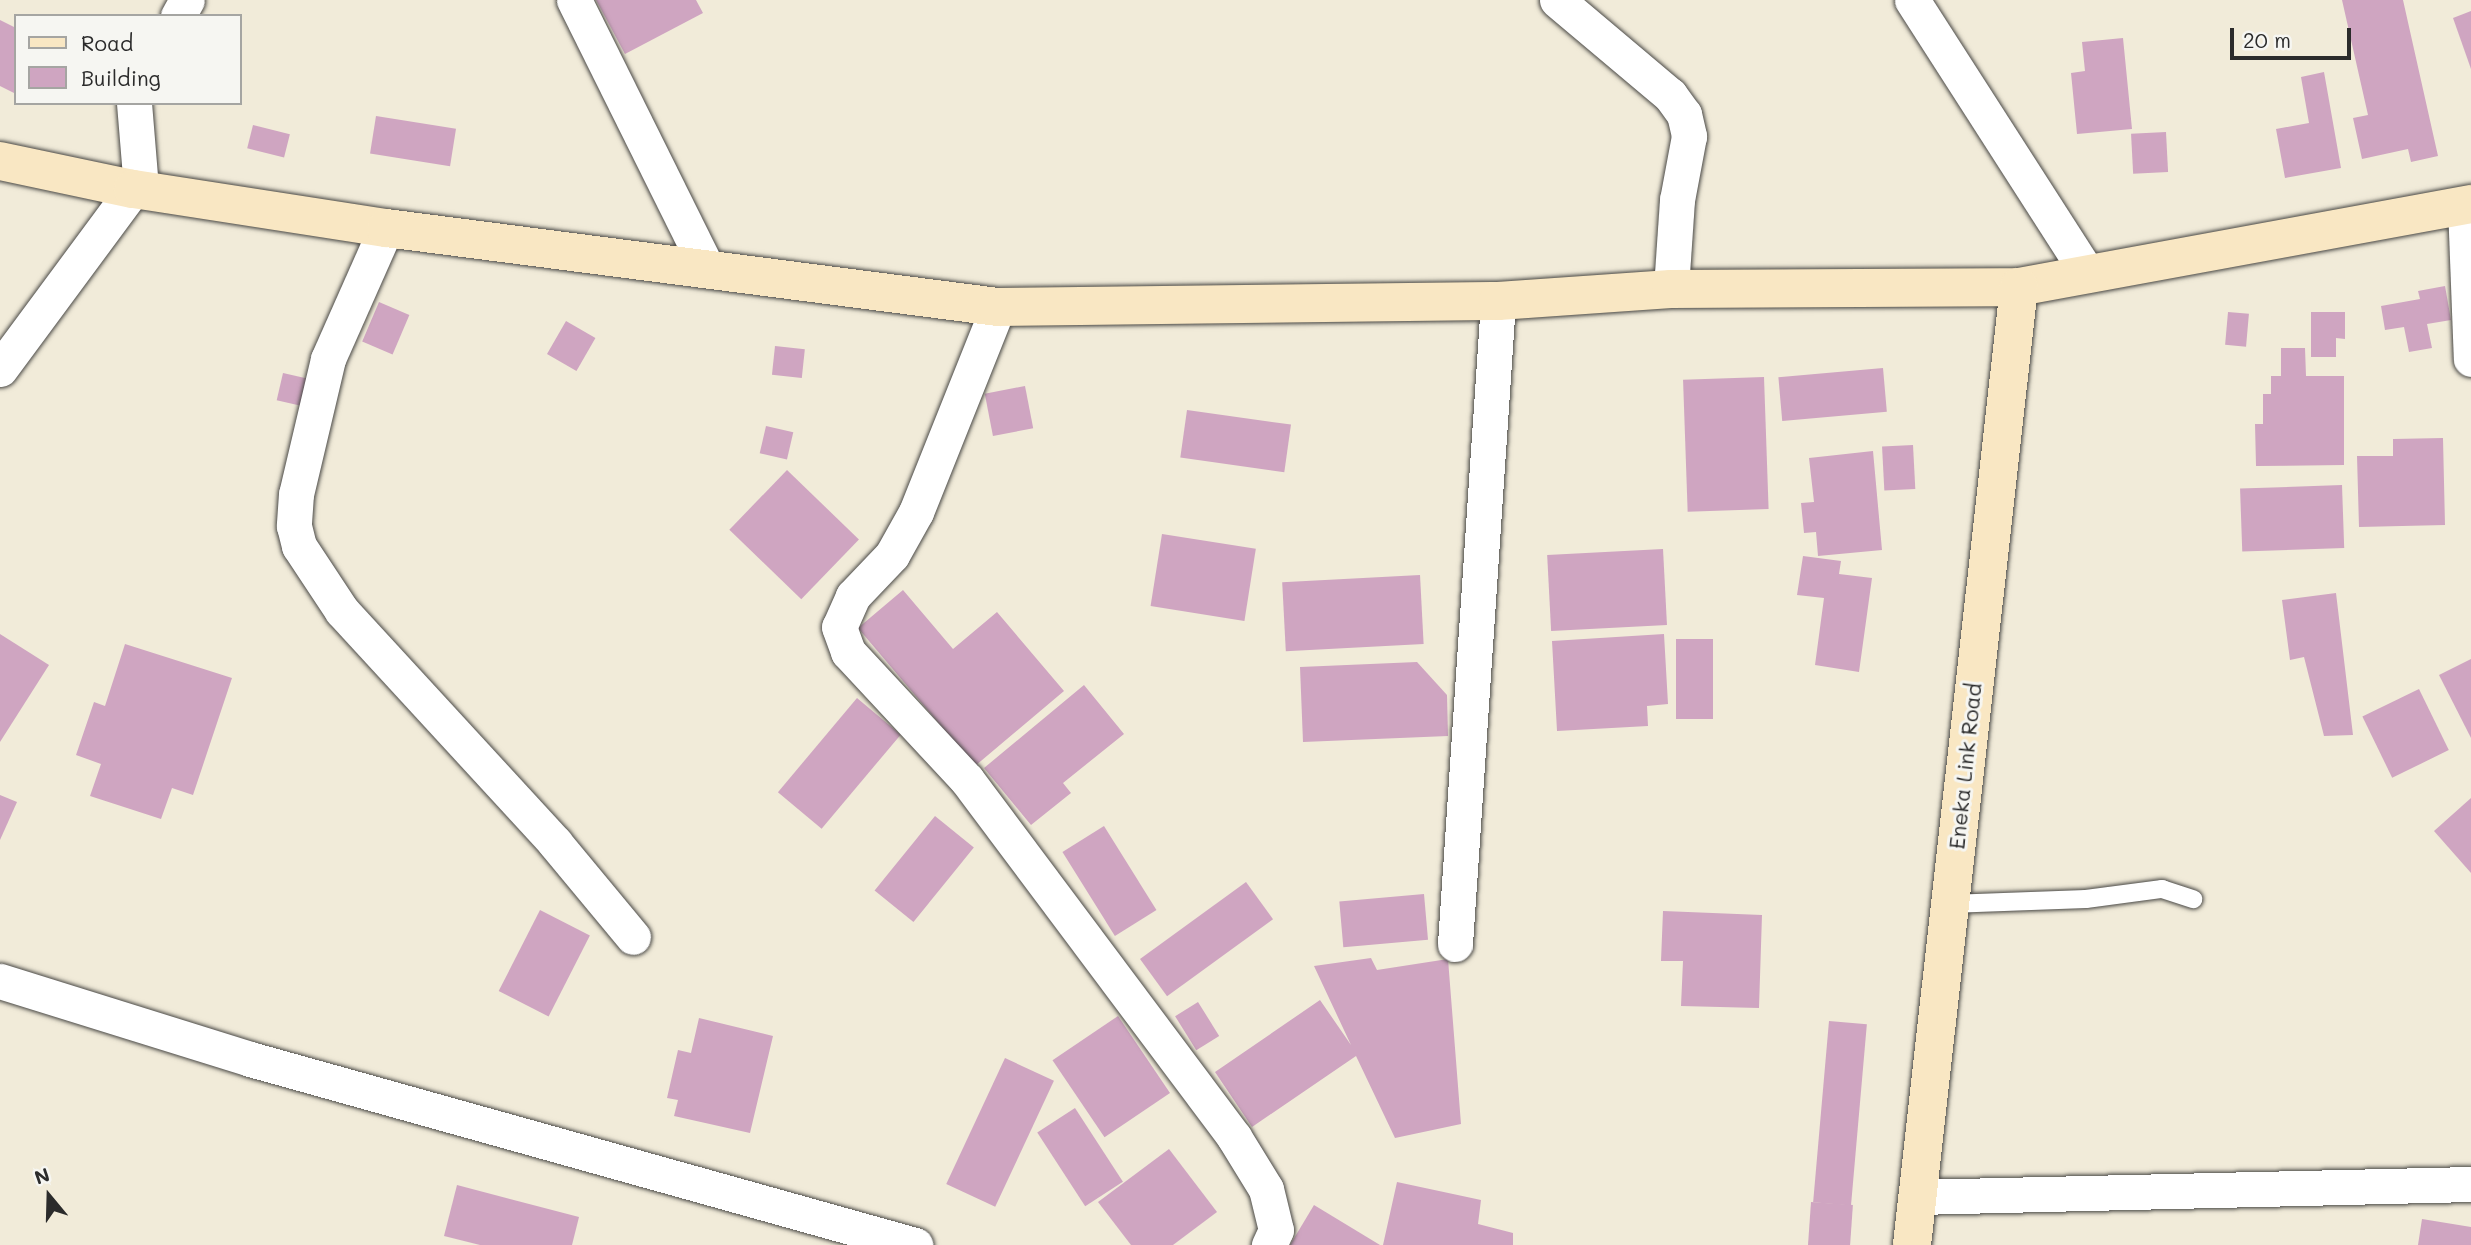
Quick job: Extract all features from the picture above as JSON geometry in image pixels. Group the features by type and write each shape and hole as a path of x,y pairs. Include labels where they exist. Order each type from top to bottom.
{"street":[{"path":"575,0 706,266"},
{"path":"1558,0 1670,96 1684,114 1689,136 1677,200 1671,289"},
{"path":"1912,0 2088,274"},
{"path":"0,369 137,189 134,105"},
{"path":"0,161 137,189 386,228 706,266 998,307 1498,301 1671,289 2019,287 2468,205 2471,359"},
{"path":"386,228 328,359 296,494 294,526 299,545 342,611 555,843 633,937"},
{"name":"Eneka Link Road","path":"1912,1245 2019,287"},
{"path":"1455,944 1498,301"},
{"path":"998,307 916,512 892,555 853,596 839,627 848,652 967,780 1234,1137 1266,1189 1276,1230 1269,1245"},
{"path":"0,981 250,1059 915,1245"},
{"path":"1916,1197 2471,1184"}],"lane":[{"path":"1950,904 2086,899 2162,888 2193,899"}],"building":[{"path":"596,0 696,0 703,13 625,54"},
{"path":"2342,0 2403,0 2438,156 2411,162 2408,149 2362,159 2353,118 2368,115"},
{"path":"2471,11 2471,69 2453,18"},
{"path":"0,20 14,27 14,93 0,86"},
{"path":"2123,38 2132,129 2077,134 2071,73 2085,71 2082,42"},
{"path":"2324,72 2341,168 2285,178 2276,129 2309,123 2301,77"},
{"path":"376,116 456,129 450,166 370,154"},
{"path":"253,125 290,134 284,157 247,148"},
{"path":"2166,132 2168,172 2133,174 2131,134"},
{"path":"2445,286 2451,320 2427,324 2432,348 2409,352 2404,327 2385,330 2381,306 2420,299 2418,291"},
{"path":"379,302 409,315 393,354 362,342"},
{"path":"2228,312 2249,314 2246,347 2225,345"},
{"path":"2311,312 2345,312 2345,339 2336,338 2336,357 2311,357"},
{"path":"566,321 595,338 576,371 547,354"},
{"path":"775,346 805,349 802,378 772,375"},
{"path":"2281,348 2305,348 2306,376 2344,376 2344,465 2256,466 2255,424 2263,424 2263,394 2271,394 2271,376 2281,376"},
{"path":"1883,368 1887,412 1782,421 1778,377"},
{"path":"283,373 309,379 303,406 277,400"},
{"path":"1764,377 1769,509 1688,512 1683,380"},
{"path":"1025,386 1033,428 993,436 985,394"},
{"path":"1187,410 1291,425 1284,472 1180,458"},
{"path":"766,426 793,432 787,460 760,453"},
{"path":"2443,438 2445,525 2359,527 2357,456 2393,456 2393,439"},
{"path":"1913,445 1915,489 1884,491 1882,447"},
{"path":"1873,451 1882,550 1818,556 1816,532 1804,533 1801,503 1814,502 1809,458"},
{"path":"787,470 859,539 801,599 729,530"},
{"path":"2342,485 2344,548 2242,552 2240,489"},
{"path":"1162,534 1256,549 1244,621 1151,606"},
{"path":"1663,549 1667,625 1551,631 1547,555"},
{"path":"1803,556 1841,561 1839,574 1872,578 1859,672 1815,665 1824,598 1797,595"},
{"path":"1420,575 1424,644 1286,651 1282,582"},
{"path":"903,590 953,649 997,612 1064,691 975,766 858,628"},
{"path":"2336,593 2353,735 2324,736 2304,657 2290,660 2282,600"},
{"path":"0,634 49,665 0,742"},
{"path":"1664,634 1668,704 1647,706 1648,726 1557,731 1552,641"},
{"path":"1676,639 1713,639 1713,719 1676,719"},
{"path":"125,644 232,678 193,795 172,788 161,819 90,796 101,764 76,755 94,702 105,706"},
{"path":"2471,659 2471,738 2439,675"},
{"path":"1417,662 1447,695 1448,736 1303,742 1300,667"},
{"path":"1084,685 1124,734 1063,783 1071,793 1031,825 984,768"},
{"path":"2419,689 2449,750 2392,778 2362,717"},
{"path":"857,698 901,735 822,829 778,792"},
{"path":"0,795 17,802 0,840"},
{"path":"2471,798 2471,873 2434,831"},
{"path":"935,816 974,847 913,922 875,891"},
{"path":"1104,826 1156,910 1115,936 1062,852"},
{"path":"1246,882 1273,919 1167,996 1140,959"},
{"path":"1424,894 1428,940 1343,947 1339,901"},
{"path":"540,910 590,935 549,1017 499,991"},
{"path":"1663,911 1762,915 1759,1008 1681,1006 1683,961 1661,961"},
{"path":"1371,958 1377,970 1448,959 1461,1124 1395,1138 1356,1056 1252,1127 1215,1072 1320,1000 1351,1045 1314,966"},
{"path":"1198,1002 1219,1036 1196,1050 1175,1016"},
{"path":"1118,1016 1170,1093 1105,1137 1053,1060"},
{"path":"699,1018 773,1036 750,1133 674,1116 678,1100 667,1098 678,1050 691,1053"},
{"path":"1829,1021 1867,1024 1851,1206 1813,1202"},
{"path":"1005,1058 1054,1081 995,1207 946,1184"},
{"path":"1075,1108 1123,1182 1085,1206 1037,1133"},
{"path":"1169,1149 1217,1212 1173,1245 1131,1245 1098,1202"},
{"path":"1397,1182 1481,1200 1478,1224 1513,1233 1513,1245 1383,1245"},
{"path":"457,1185 579,1217 572,1245 480,1245 444,1236"},
{"path":"1811,1202 1853,1205 1850,1245 1808,1245"},
{"path":"1314,1205 1380,1245 1290,1245"},
{"path":"2422,1219 2471,1227 2471,1245 2418,1245"}]}
